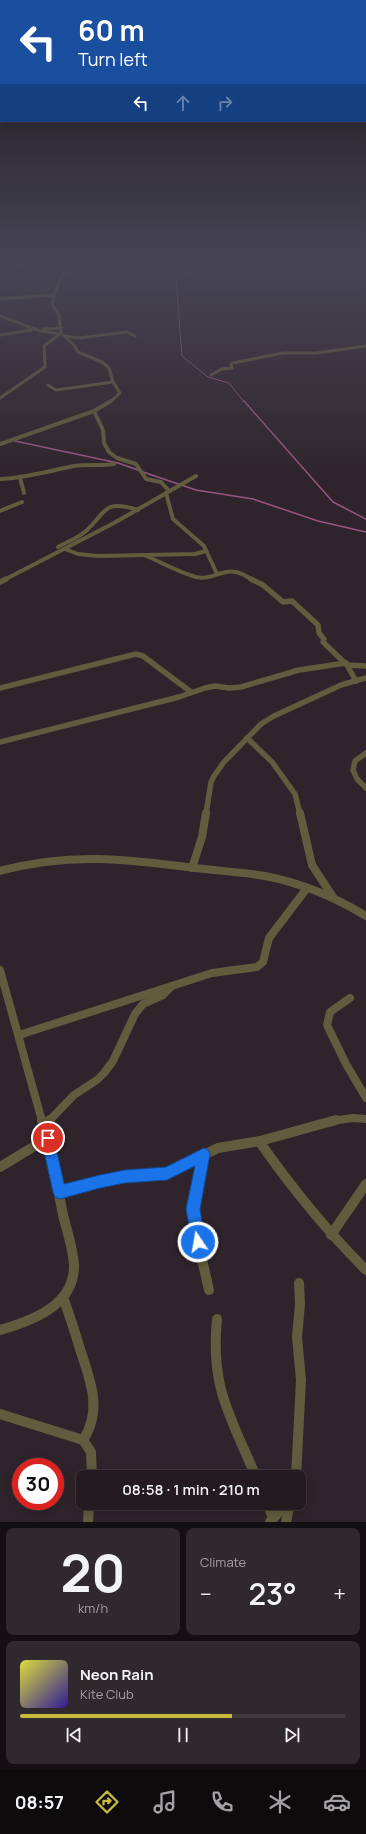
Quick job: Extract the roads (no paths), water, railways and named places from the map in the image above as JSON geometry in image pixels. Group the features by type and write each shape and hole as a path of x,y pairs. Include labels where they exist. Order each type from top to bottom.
{"street":[{"path":"0,398 45,367 44,346 60,336"},
{"path":"0,444 94,410 108,403 120,393 113,382 109,368 100,361 80,354 74,345 63,336"},
{"path":"68,336 79,338 95,336"},
{"path":"211,375 222,369 232,368 231,364 233,363 270,355 289,352 316,353 366,346"},
{"path":"48,385 56,390 113,382"},
{"path":"94,410 98,424 102,429 104,445 108,451 118,459 136,464 146,479 161,482 168,492 173,519 200,542 217,574"},
{"path":"0,479 20,478 74,466 93,464 102,466 114,464"},
{"path":"0,582 138,510 196,476"},
{"path":"20,478 24,493"},
{"path":"0,511 22,502"},
{"path":"58,547 78,537 108,507 120,505 138,510"},
{"path":"65,549 75,553 98,556 189,554 206,551"},
{"path":"42,559 75,553"},
{"path":"144,554 192,576 206,578 226,571 244,574 256,583 263,584 283,602 292,601 318,625 319,633 324,639 323,642 362,680"},
{"path":"0,688 136,654 143,656 191,692"},
{"path":"0,742 168,700 215,686 229,688 241,686 293,671 346,664 366,666"},
{"path":"192,868 202,837 214,776 224,762 261,724 274,716 341,685 362,680"},
{"path":"248,738 272,762 296,794 312,865 333,897"},
{"path":"366,753 356,760 352,771 355,777 366,788"},
{"path":"0,871 30,862 59,859 134,860 273,878 333,897 366,916"},
{"path":"19,1035 212,973 228,970 249,969 261,965 269,938 307,888"},
{"path":"0,970 1,980 19,1035 48,1138 74,1263 71,1285 63,1297 43,1313 26,1322 0,1330"},
{"path":"44,1126 74,1095 97,1080 104,1073 113,1061 135,1014 143,1004 163,995 172,985"},
{"path":"350,998 335,1007 330,1012 327,1025 346,1064 366,1098"},
{"path":"60,1192 106,1180 138,1174 167,1173 204,1154 222,1147 259,1141 321,1123 346,1118 366,1119"},
{"path":"0,1167 48,1138"},
{"path":"259,1141 300,1199 331,1235 366,1270"},
{"path":"204,1154 193,1209 193,1220 209,1290"},
{"path":"331,1235 366,1184"},
{"path":"296,1470 301,1380 300,1358 296,1337 300,1304 299,1283"},
{"path":"63,1297 93,1388 95,1404 92,1423 83,1440"},
{"path":"217,1319 215,1355 218,1382 232,1423 253,1470"},
{"path":"0,1414 83,1440 91,1452 92,1470"},
{"path":"88,1522 89,1510"},
{"path":"269,1510 271,1520"},
{"path":"271,1520 281,1510"},
{"path":"286,1522 287,1510"}],"waterway":[{"path":"180,336 182,356 208,377 229,383 244,402"},
{"path":"244,401 333,502 366,519"},
{"path":"15,441 118,463 138,470"},
{"path":"143,472 196,490 253,499 318,521 366,532"}]}
